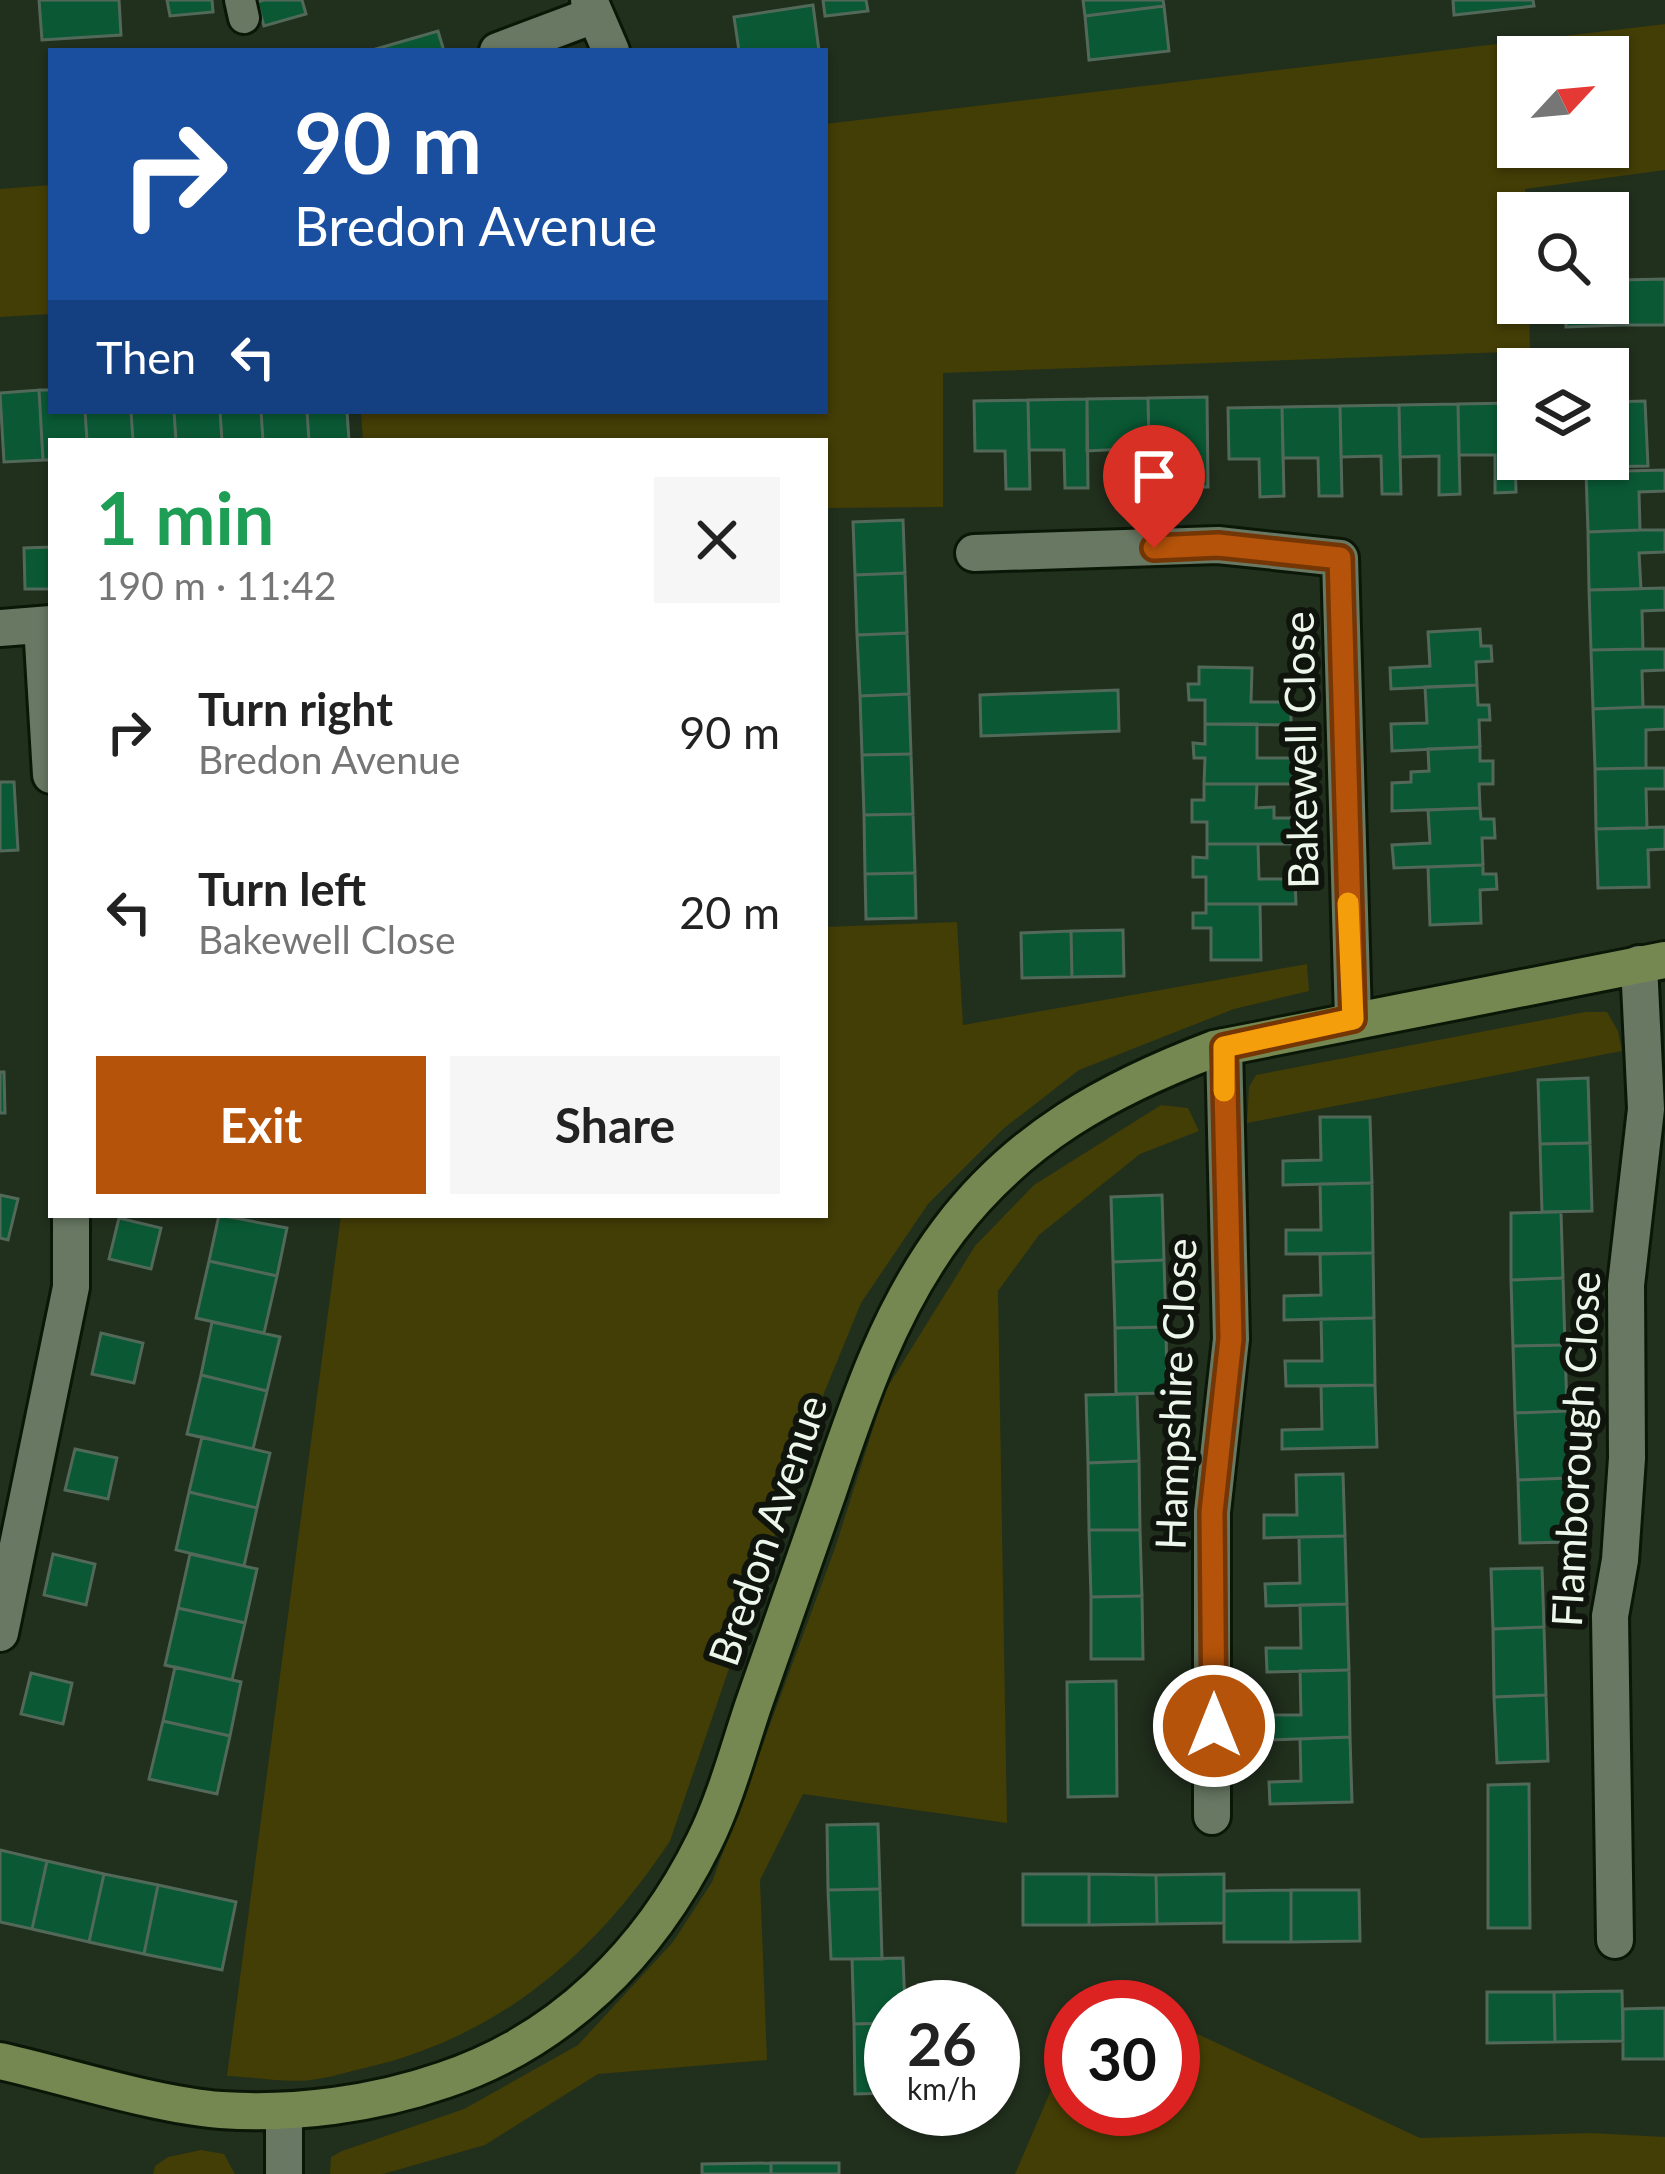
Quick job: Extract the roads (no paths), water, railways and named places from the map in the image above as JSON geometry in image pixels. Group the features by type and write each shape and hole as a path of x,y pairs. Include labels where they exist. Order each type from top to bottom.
{"street":[{"path":"505,48 592,8 610,48"},
{"name":"Bakewell Close","path":"974,553 1218,545 1340,558 1353,1019"},
{"path":"0,628 47,625 48,662"},
{"name":"Bredon Avenue","path":"0,2061 218,2110 284,2111 407,2093 476,2069 538,2037 605,1984 663,1914 705,1840 857,1407 899,1306 950,1229 1020,1154 1088,1105 1149,1074 1224,1047 1652,962"},
{"name":"Flamborough Close","path":"1615,1940 1610,1616 1627,1458 1626,1286 1646,1108 1652,962"},
{"name":"Hampshire Close","path":"1213,1816 1212,1512 1231,1339 1224,1047"},
{"path":"0,1633 71,1287 71,1218"},
{"path":"284,2111 284,2174"}]}
